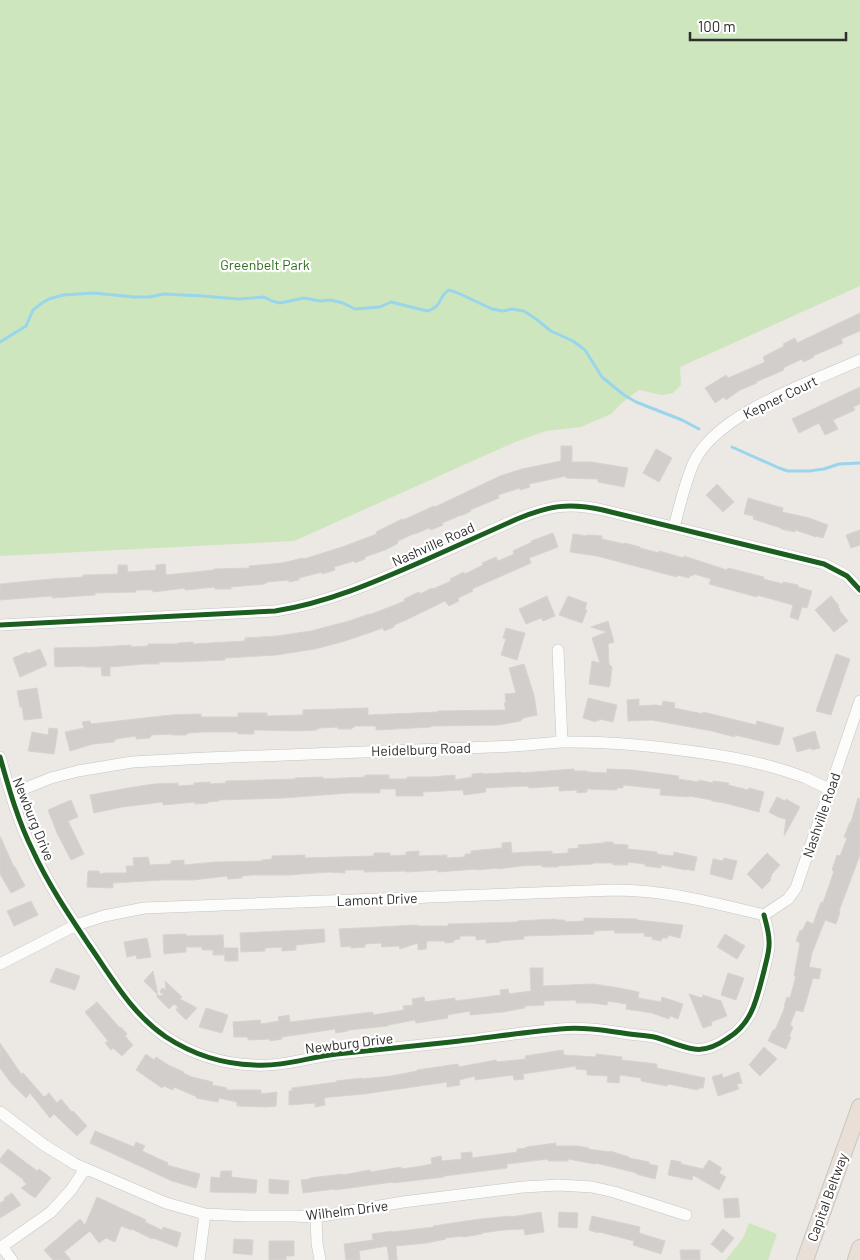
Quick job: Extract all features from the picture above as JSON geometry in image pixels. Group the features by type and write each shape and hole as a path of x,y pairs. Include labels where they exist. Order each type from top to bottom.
{"highway":[{"name":"Capital Beltway","path":"805,1260 860,1106"},
{"path":"856,1260 860,1248"}],"street":[{"name":"Kepner Court","path":"674,527 694,461 706,444 722,429 760,405 860,360"},
{"name":"Nashville Road","path":"0,625 290,608 321,601 366,586 516,519 549,507 588,506 824,564 847,576 858,585"},
{"path":"558,650 562,742"},
{"name":"Nashville Road","path":"764,915 788,899 796,888 860,700"},
{"name":"Heidelburg Road","path":"11,794 51,778 78,771 132,762 514,746 562,742 631,744 712,754 774,768 806,778 830,789"},
{"name":"Newburg Drive","path":"0,757 23,830 43,872 126,998 153,1027 168,1038 199,1055 216,1060 255,1065 278,1064 333,1054 563,1028 591,1028 656,1037 694,1049 705,1049 722,1042 740,1030 756,1003 768,953 769,940 764,915"},
{"name":"Lamont Drive","path":"0,964 76,924 144,908 631,890 687,898 764,915"},
{"name":"Wilhelm Drive","path":"0,1112 44,1145 85,1168 166,1203 205,1214 316,1217 403,1202 523,1187 559,1185 592,1187 614,1192 686,1215"},
{"path":"12,1260 1,1248 51,1212 71,1190 85,1168"},
{"path":"199,1260 205,1214"},
{"path":"316,1217 320,1260"}],"green space":[{"name":"Greenbelt Park","path":"0,0 860,0 860,286 680,367 681,385 673,393 662,395 639,390 611,414 581,427 546,431 515,442 294,541 0,556"},
{"path":"749,1223 777,1234 768,1260 726,1260 743,1238"}],"building":[{"path":"860,313 860,331 841,339 843,343 803,362 802,359 783,368 784,370 740,390 726,400 724,397 715,403 705,388 726,375 728,378 765,362 763,357 795,338 797,343"},
{"path":"860,387 860,404 853,407 855,410 833,420 838,429 825,435 819,423 799,433 792,419"},
{"path":"561,446 572,446 572,462 591,462 628,468 624,487 598,482 598,479 566,478 566,476 529,484 530,487 498,495 499,498 442,523 443,525 431,530 429,528 415,533 385,550 365,557 365,559 334,567 335,570 322,574 322,572 289,582 289,580 267,582 265,584 231,587 231,589 215,589 215,587 185,590 185,588 153,592 153,590 136,590 136,592 0,600 0,584 83,577 83,575 118,574 118,565 127,565 128,572 156,570 156,565 165,564 166,575 214,569 250,568 249,566 304,559 377,534 376,532 402,519 435,507 500,476 522,469 561,461"},
{"path":"656,449 672,458 659,482 643,473"},
{"path":"717,484 734,502 723,512 706,495"},
{"path":"748,498 783,508 782,512 809,518 828,525 823,538 795,530 795,532 781,529 753,519 754,516 744,514"},
{"path":"860,530 860,545 851,548 846,535"},
{"path":"553,533 558,547 529,558 531,563 472,589 473,591 458,598 459,601 449,606 445,601 384,631 383,628 315,649 276,655 110,667 110,676 102,676 101,667 55,667 54,648 131,645 131,647 148,646 148,644 245,641 245,638 311,631 349,621 405,601 404,599 419,592 420,594 433,589 496,557 498,561 514,554 513,551 531,541"},
{"path":"573,534 602,536 602,539 625,543 659,553 659,551 684,558 684,556 727,570 728,568 783,584 783,582 798,585 798,587 812,591 807,608 802,607 798,620 790,617 793,605 709,584 711,579 694,574 693,576 690,575 689,578 677,575 677,577 597,556 570,552"},
{"path":"547,596 555,616 543,621 541,618 526,624 519,609"},
{"path":"568,596 587,603 585,609 587,610 582,623 559,615"},
{"path":"831,596 848,621 834,632 815,610"},
{"path":"608,621 614,642 608,644 609,664 612,667 609,687 589,684 592,661 600,663 592,638 607,632 591,627"},
{"path":"506,628 525,633 517,660 501,655 506,639 503,638"},
{"path":"40,649 47,665 20,677 13,658"},
{"path":"836,654 850,659 831,715 816,711"},
{"path":"524,664 534,695 537,715 523,718 521,721 499,725 431,726 376,730 376,726 354,726 352,729 338,729 338,727 298,731 254,730 254,734 202,732 188,733 186,735 151,735 150,738 136,739 136,736 116,739 114,742 93,744 70,751 65,732 84,728 82,722 90,721 91,724 171,715 201,714 201,717 238,717 238,713 267,713 267,716 303,715 303,710 368,708 368,715 506,710 504,703 506,703 505,694 516,693 509,668"},
{"path":"37,688 42,718 24,720 17,691"},
{"path":"588,698 617,705 613,722 599,719 596,722 583,718"},
{"path":"639,699 639,706 662,706 663,701 675,703 674,708 703,714 703,712 756,725 757,721 784,728 779,745 776,745 735,735 735,737 652,720 628,721 627,700"},
{"path":"49,728 58,729 54,754 28,751 32,732 48,735"},
{"path":"815,731 820,748 812,750 811,748 797,752 793,738"},
{"path":"574,769 574,771 607,773 607,769 632,770 679,776 678,779 699,782 699,780 713,783 713,781 729,783 728,785 764,792 759,812 689,796 660,795 661,789 623,785 623,788 617,788 617,790 587,789 587,792 577,793 577,790 559,791 559,786 529,788 528,786 485,788 486,792 464,795 463,790 423,792 423,796 396,796 396,789 380,789 380,793 219,800 195,804 195,802 163,805 163,802 122,807 94,813 90,795 154,784 178,783 178,786 210,782 210,784 226,783 226,781 323,777 323,779 365,777 365,775 389,775 389,779 407,779 407,777 455,775 455,780 472,777 472,774"},
{"path":"777,797 785,801 786,799 800,807 784,836 786,819 769,812"},
{"path":"858,798 860,799 860,855 836,924 825,920 812,953 809,967 821,969 819,979 813,978 803,1012 796,1010 790,1025 793,1027 786,1049 768,1041 785,1007 787,997 790,998 796,976 794,976 800,943 796,941 800,930 802,931 807,921 813,924 821,902 823,903 834,871 832,870 837,855 840,856 847,838 844,837 851,822"},
{"path":"71,800 78,817 68,821 84,854 71,860 48,810"},
{"path":"0,836 25,886 11,893 0,874"},
{"path":"511,842 512,853 552,851 552,854 568,853 568,849 579,848 578,845 613,842 613,844 628,845 628,849 673,856 674,852 697,857 694,871 661,865 661,868 645,866 645,864 628,862 628,865 593,863 558,867 542,867 542,865 438,872 437,870 364,872 364,870 345,870 345,873 251,875 228,879 227,876 193,880 113,883 113,888 87,887 88,871 99,871 100,874 127,873 126,866 134,866 133,858 148,857 150,865 171,864 171,861 184,860 184,865 262,861 272,859 272,856 305,855 305,858 374,856 374,853 390,853 390,856 406,855 406,852 419,851 419,856 447,855 447,858 465,857 465,854 471,854 471,851 502,848 502,843"},
{"path":"767,853 780,865 771,875 771,880 762,889 747,874"},
{"path":"724,858 737,861 732,880 710,874 713,859 723,861"},
{"path":"31,901 38,915 14,926 7,911"},
{"path":"584,918 637,919 683,925 680,938 668,935 668,938 662,938 661,941 652,939 653,937 644,936 645,933 615,933 614,930 594,931 594,934 524,936 524,939 486,943 486,939 476,940 476,936 460,936 460,939 454,940 454,942 427,941 426,949 418,950 418,943 400,949 399,946 382,947 381,943 365,944 365,947 341,947 339,929 417,925 448,926 448,924 556,919 565,920 565,922 584,921"},
{"path":"324,929 325,942 296,945 296,950 282,951 282,947 265,948 265,951 241,952 240,933"},
{"path":"186,934 186,936 223,935 224,955 213,955 213,950 202,950 202,947 186,947 186,952 164,954 163,935"},
{"path":"725,934 745,946 737,959 717,947"},
{"path":"147,938 151,957 137,959 136,955 127,957 124,942"},
{"path":"224,948 238,948 238,961 225,961"},
{"path":"56,968 80,976 75,990 50,982"},
{"path":"530,968 543,968 543,986 593,984 639,992 638,998 661,1002 662,997 683,1004 678,1019 670,1016 669,1019 652,1013 626,1009 627,1004 608,1001 607,1005 576,1003 576,1000 544,1001 544,1005 524,1006 525,1008 503,1012 470,1015 470,1011 447,1015 448,1018 416,1023 415,1020 388,1026 336,1033 335,1029 282,1037 282,1039 270,1041 270,1039 248,1040 248,1037 234,1037 233,1022 260,1020 261,1024 279,1021 278,1017 289,1015 290,1022 373,1012 373,1015 404,1010 403,1006 413,1005 412,999 424,997 425,1002 455,998 455,1001 501,995 500,990 508,989 509,994 531,991"},
{"path":"153,971 158,995 144,981"},
{"path":"728,973 744,978 736,1000 721,995"},
{"path":"165,981 182,997 180,999 197,1008 186,1020 176,1010 178,1007 174,1004 169,1009 156,996 164,995 160,992 162,988 166,990"},
{"path":"689,994 702,998 703,995 721,1001 727,1016 711,1022 712,1025 703,1028"},
{"path":"97,1002 127,1034 125,1036 133,1045 122,1056 113,1048 111,1050 105,1043 108,1041 85,1012"},
{"path":"206,1008 228,1015 222,1033 199,1027"},
{"path":"0,1043 22,1075 23,1073 44,1097 49,1093 57,1103 61,1099 87,1126 77,1136 54,1114 50,1118 30,1093 26,1098 11,1083 0,1068"},
{"path":"764,1047 777,1059 760,1076 749,1065"},
{"path":"563,1050 564,1055 596,1057 596,1054 622,1057 622,1060 657,1064 657,1068 705,1078 703,1088 698,1088 698,1090 668,1084 667,1086 641,1081 641,1078 620,1075 619,1083 607,1082 608,1076 587,1075 587,1070 576,1069 576,1066 523,1074 524,1079 514,1080 513,1075 475,1080 475,1076 459,1080 460,1085 447,1087 447,1082 330,1097 324,1098 325,1105 315,1107 315,1103 289,1105 289,1091 292,1091 292,1088 336,1081 391,1076 458,1064 459,1067 496,1060 497,1062 526,1059 525,1056"},
{"path":"146,1054 154,1060 156,1057 192,1077 213,1082 212,1085 227,1088 226,1090 261,1090 261,1094 277,1092 276,1106 237,1106 237,1102 219,1098 218,1102 196,1098 174,1087 173,1090 164,1086 162,1088 136,1070"},
{"path":"739,1072 742,1083 737,1084 739,1089 718,1096 712,1077 722,1074 723,1078"},
{"path":"95,1131 134,1147 136,1142 145,1146 142,1151 168,1163 167,1165 200,1174 196,1188 172,1181 90,1143"},
{"path":"556,1143 556,1146 577,1146 610,1151 629,1158 649,1162 649,1164 658,1166 655,1179 596,1163 568,1159 568,1161 548,1161 548,1159 507,1164 507,1168 444,1177 303,1193 301,1180 310,1178 370,1170 371,1172 401,1167 401,1169 432,1164 431,1158 441,1156 442,1161 462,1159 461,1153 472,1152 472,1158 517,1152 517,1149"},
{"path":"8,1149 37,1171 39,1169 51,1178 35,1198 21,1188 27,1184 24,1180 0,1162 0,1159"},
{"path":"671,1160 703,1169 709,1160 722,1168 719,1173 726,1177 719,1190 693,1175 692,1180 668,1175"},
{"path":"221,1171 232,1171 231,1177 257,1180 256,1193 210,1192 211,1177 220,1178"},
{"path":"269,1179 289,1181 288,1194 269,1193"},
{"path":"12,1193 21,1205 0,1218 0,1203"},
{"path":"97,1197 146,1220 145,1222 162,1230 163,1227 181,1233 177,1247 121,1226 115,1242 106,1238 99,1243 90,1231 64,1252 71,1260 53,1260 44,1250 80,1219 85,1225"},
{"path":"738,1198 740,1217 725,1218 723,1199"},
{"path":"541,1212 544,1232 525,1235 524,1229 503,1230 396,1246 397,1260 389,1260 387,1246 359,1251 360,1260 346,1260 344,1244 373,1240 372,1234"},
{"path":"559,1212 578,1213 577,1228 558,1227"},
{"path":"592,1216 640,1227 639,1233 665,1241 661,1254 633,1245 634,1241 589,1230"},
{"path":"723,1229 734,1238 722,1253 711,1244"},
{"path":"234,1239 253,1240 252,1255 233,1253"},
{"path":"269,1241 294,1241 294,1256 286,1256 286,1260 269,1260"},
{"path":"680,1250 700,1250 700,1260 681,1260"}],"waterway":[{"path":"0,342 26,326 33,310 42,303 63,295 94,293 134,297 164,294 239,299 264,297 280,303 304,298 320,301 331,300 355,309 380,307 391,302 427,311 436,307 443,295 449,290 492,309 524,311 551,331 573,341 585,350 602,377 624,395 699,429"},
{"path":"732,447 788,471 809,471 839,464 860,463"}],"cycle path":[{"path":"0,625 275,611 313,603 369,584 528,515 549,508 569,506 603,510 824,564 847,576 860,590"},
{"path":"0,757 18,817 39,863 66,911 123,995 143,1018 166,1037 197,1053 231,1063 275,1065 327,1055 568,1028 650,1036 689,1048 712,1047 736,1032 749,1017 753,1009 769,948 764,915"}]}
